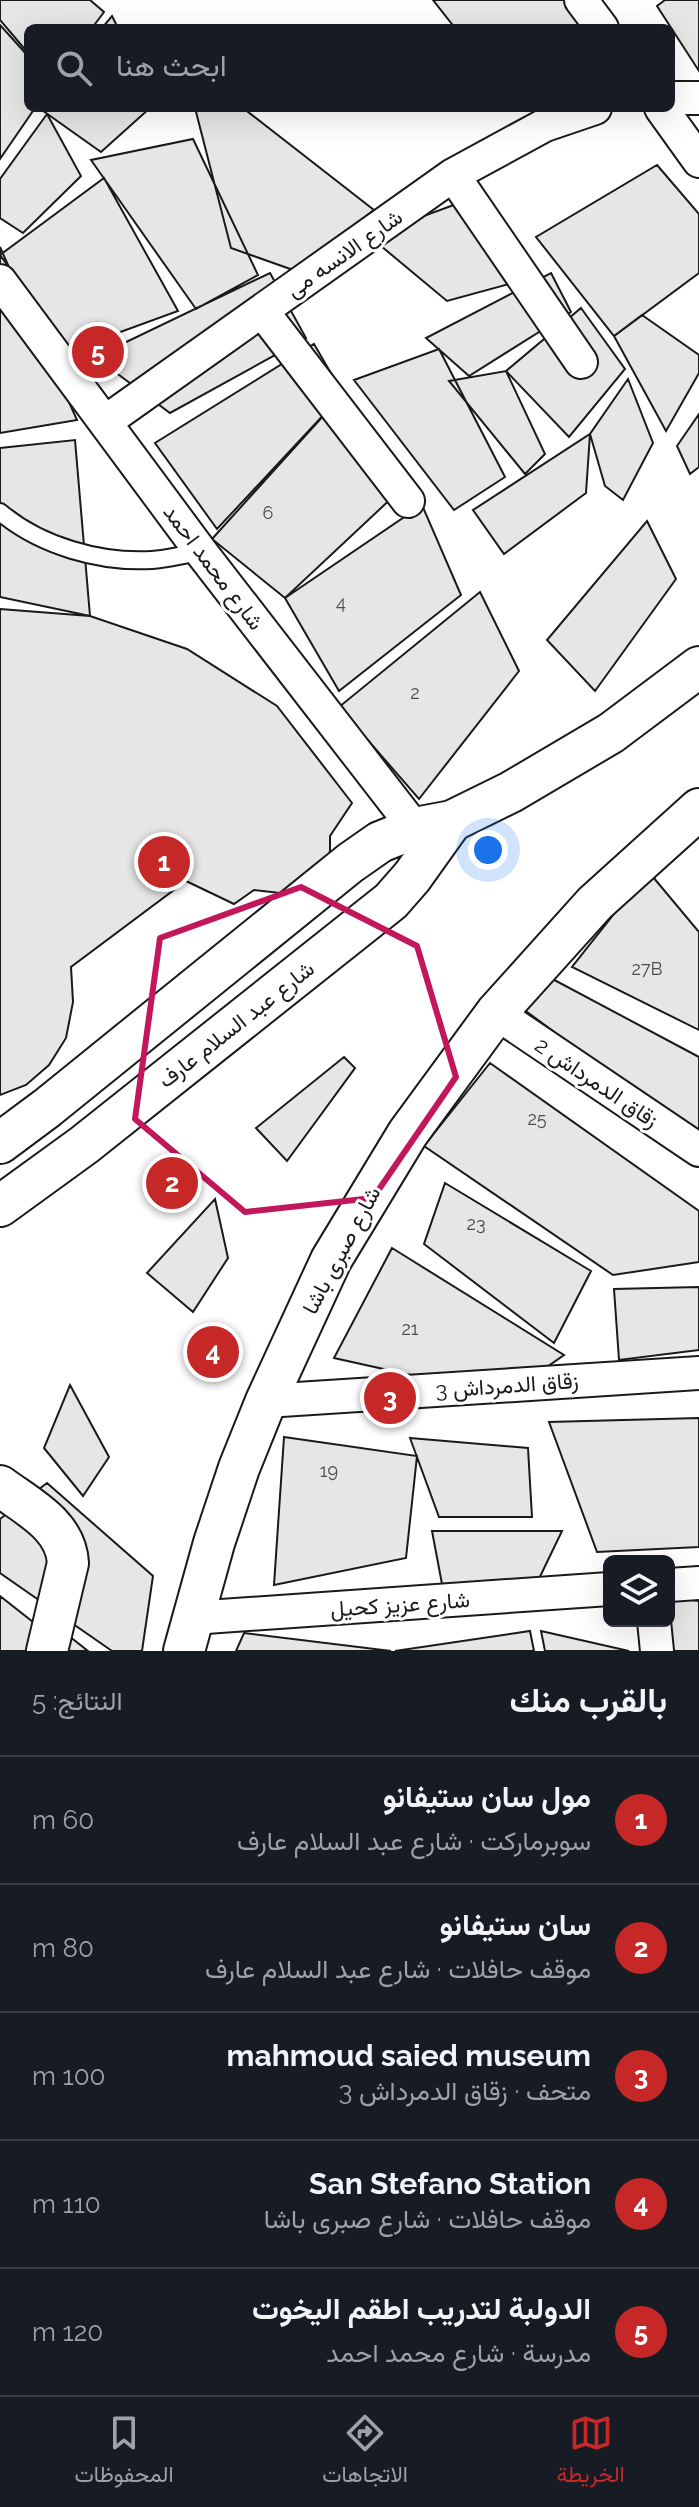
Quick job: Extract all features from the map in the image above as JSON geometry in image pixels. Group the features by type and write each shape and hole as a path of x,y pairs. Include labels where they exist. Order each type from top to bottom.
{"street":[{"path":"581,0 599,24"},
{"path":"675,98 699,98"},
{"name":"شارع الانسه مى","path":"105,422 453,175 545,125 583,112"},
{"path":"664,112 699,161"},
{"path":"453,175 581,362"},
{"name":"شارع محمد احمد","path":"0,281 201,552 433,833"},
{"path":"262,311 408,501"},
{"name":"شارع عبد السلام عارف","path":"0,1143 380,842 433,833 511,792 611,733 699,667"},
{"name":"شارع صبرى باشا","path":"188,1635 234,1483 266,1401 331,1260 408,1133 496,1013 595,903 699,809"},
{"name":"شارع عبد السلام عارف","path":"0,1206 84,1145 391,901 433,833"},
{"name":"زقاق الدمرداش 2","path":"496,1013 699,1150"},
{"name":"زقاق الدمرداش 3","path":"266,1401 699,1373"},
{"path":"0,1486 57,1530 67,1551 68,1563 47,1651"},
{"path":"675,1585 699,1583"},
{"name":"شارع عزيز كحيل","path":"188,1635 603,1590"},
{"path":"655,1627 657,1651"}],"lane":[{"path":"0,512 53,544 102,557 152,560 201,552"}],"highlighted area":[{"path":"301,887 417,946 456,1077 373,1198 245,1212 135,1119 160,938"}],"building":[{"path":"0,0 90,0 104,12 95,24 24,24 24,48 0,20"},
{"path":"433,0 588,0 603,24 452,24"},
{"path":"665,0 699,0 699,71 675,34 675,24 669,24 657,6"},
{"path":"112,16 116,24 105,24"},
{"path":"0,25 24,52 24,112 32,112 0,159"},
{"path":"45,112 146,112 101,152"},
{"path":"196,112 248,112 374,210 296,271 231,248"},
{"path":"47,114 81,176 23,233 0,218 0,179"},
{"path":"193,139 258,275 196,309 91,160"},
{"path":"657,165 699,214 699,273 614,336 536,237"},
{"path":"104,178 178,311 71,350 0,255"},
{"path":"470,199 535,277 447,301 369,236"},
{"path":"0,247 77,420 0,433"},
{"path":"270,273 306,338 170,413 95,357"},
{"path":"551,273 571,312 469,376 426,338"},
{"path":"581,308 625,369 569,437 506,371"},
{"path":"642,315 699,355 699,373 666,431 614,336"},
{"path":"314,344 343,394 217,529 155,443"},
{"path":"439,349 505,477 454,510 354,380"},
{"path":"506,371 545,454 525,474 449,381"},
{"path":"628,379 653,443 623,500 605,486 590,434"},
{"path":"343,394 412,479 285,598 212,539"},
{"path":"699,414 699,467 690,474 677,446"},
{"path":"590,434 586,493 504,554 473,510"},
{"path":"75,440 90,616 0,597 0,448"},
{"path":"422,505 461,595 339,691 285,598"},
{"path":"647,521 676,579 595,691 547,640"},
{"path":"480,592 519,671 419,799 339,707"},
{"path":"0,609 90,616 187,649 277,706 352,803 330,836 325,873 297,895 254,890 234,904 186,881 71,967 73,1002 66,1038 49,1065 26,1085 0,1095"},
{"path":"648,871 699,932 699,1030 572,967"},
{"path":"545,975 699,1057 699,1139 519,1006"},
{"path":"344,1057 355,1068 287,1161 256,1128"},
{"path":"490,1063 699,1211 699,1262 613,1275 424,1146"},
{"path":"445,1183 591,1271 554,1343 424,1244"},
{"path":"215,1199 228,1258 193,1312 147,1273"},
{"path":"392,1248 564,1355 531,1378 424,1378 334,1358"},
{"path":"699,1287 699,1350 619,1360 614,1289"},
{"path":"70,1385 109,1457 83,1496 44,1448"},
{"path":"699,1418 699,1547 597,1552 549,1422"},
{"path":"284,1437 417,1456 406,1558 274,1585"},
{"path":"410,1438 528,1448 532,1517 439,1517"},
{"path":"47,1483 153,1576 142,1651 112,1651 0,1573 0,1519"},
{"path":"432,1531 562,1531 535,1587 517,1589 442,1584"},
{"path":"0,1596 33,1622 59,1651 0,1651"},
{"path":"675,1598 699,1601 699,1651 664,1651 667,1627 675,1627"},
{"path":"530,1631 534,1651 395,1651"},
{"path":"541,1631 629,1651 545,1651"},
{"path":"244,1633 391,1651 236,1651"},
{"path":"69,1636 88,1651 65,1651"}],"place":[{"name":"الدولبة لتدريب اطقم اليخوت","path":"98,352"},
{"name":"مول سان ستيفانو","path":"164,862"},
{"name":"سان ستيفانو","path":"172,1183"},
{"name":"San Stefano Station","path":"213,1352"},
{"name":"mahmoud saied museum","path":"390,1398"}]}
